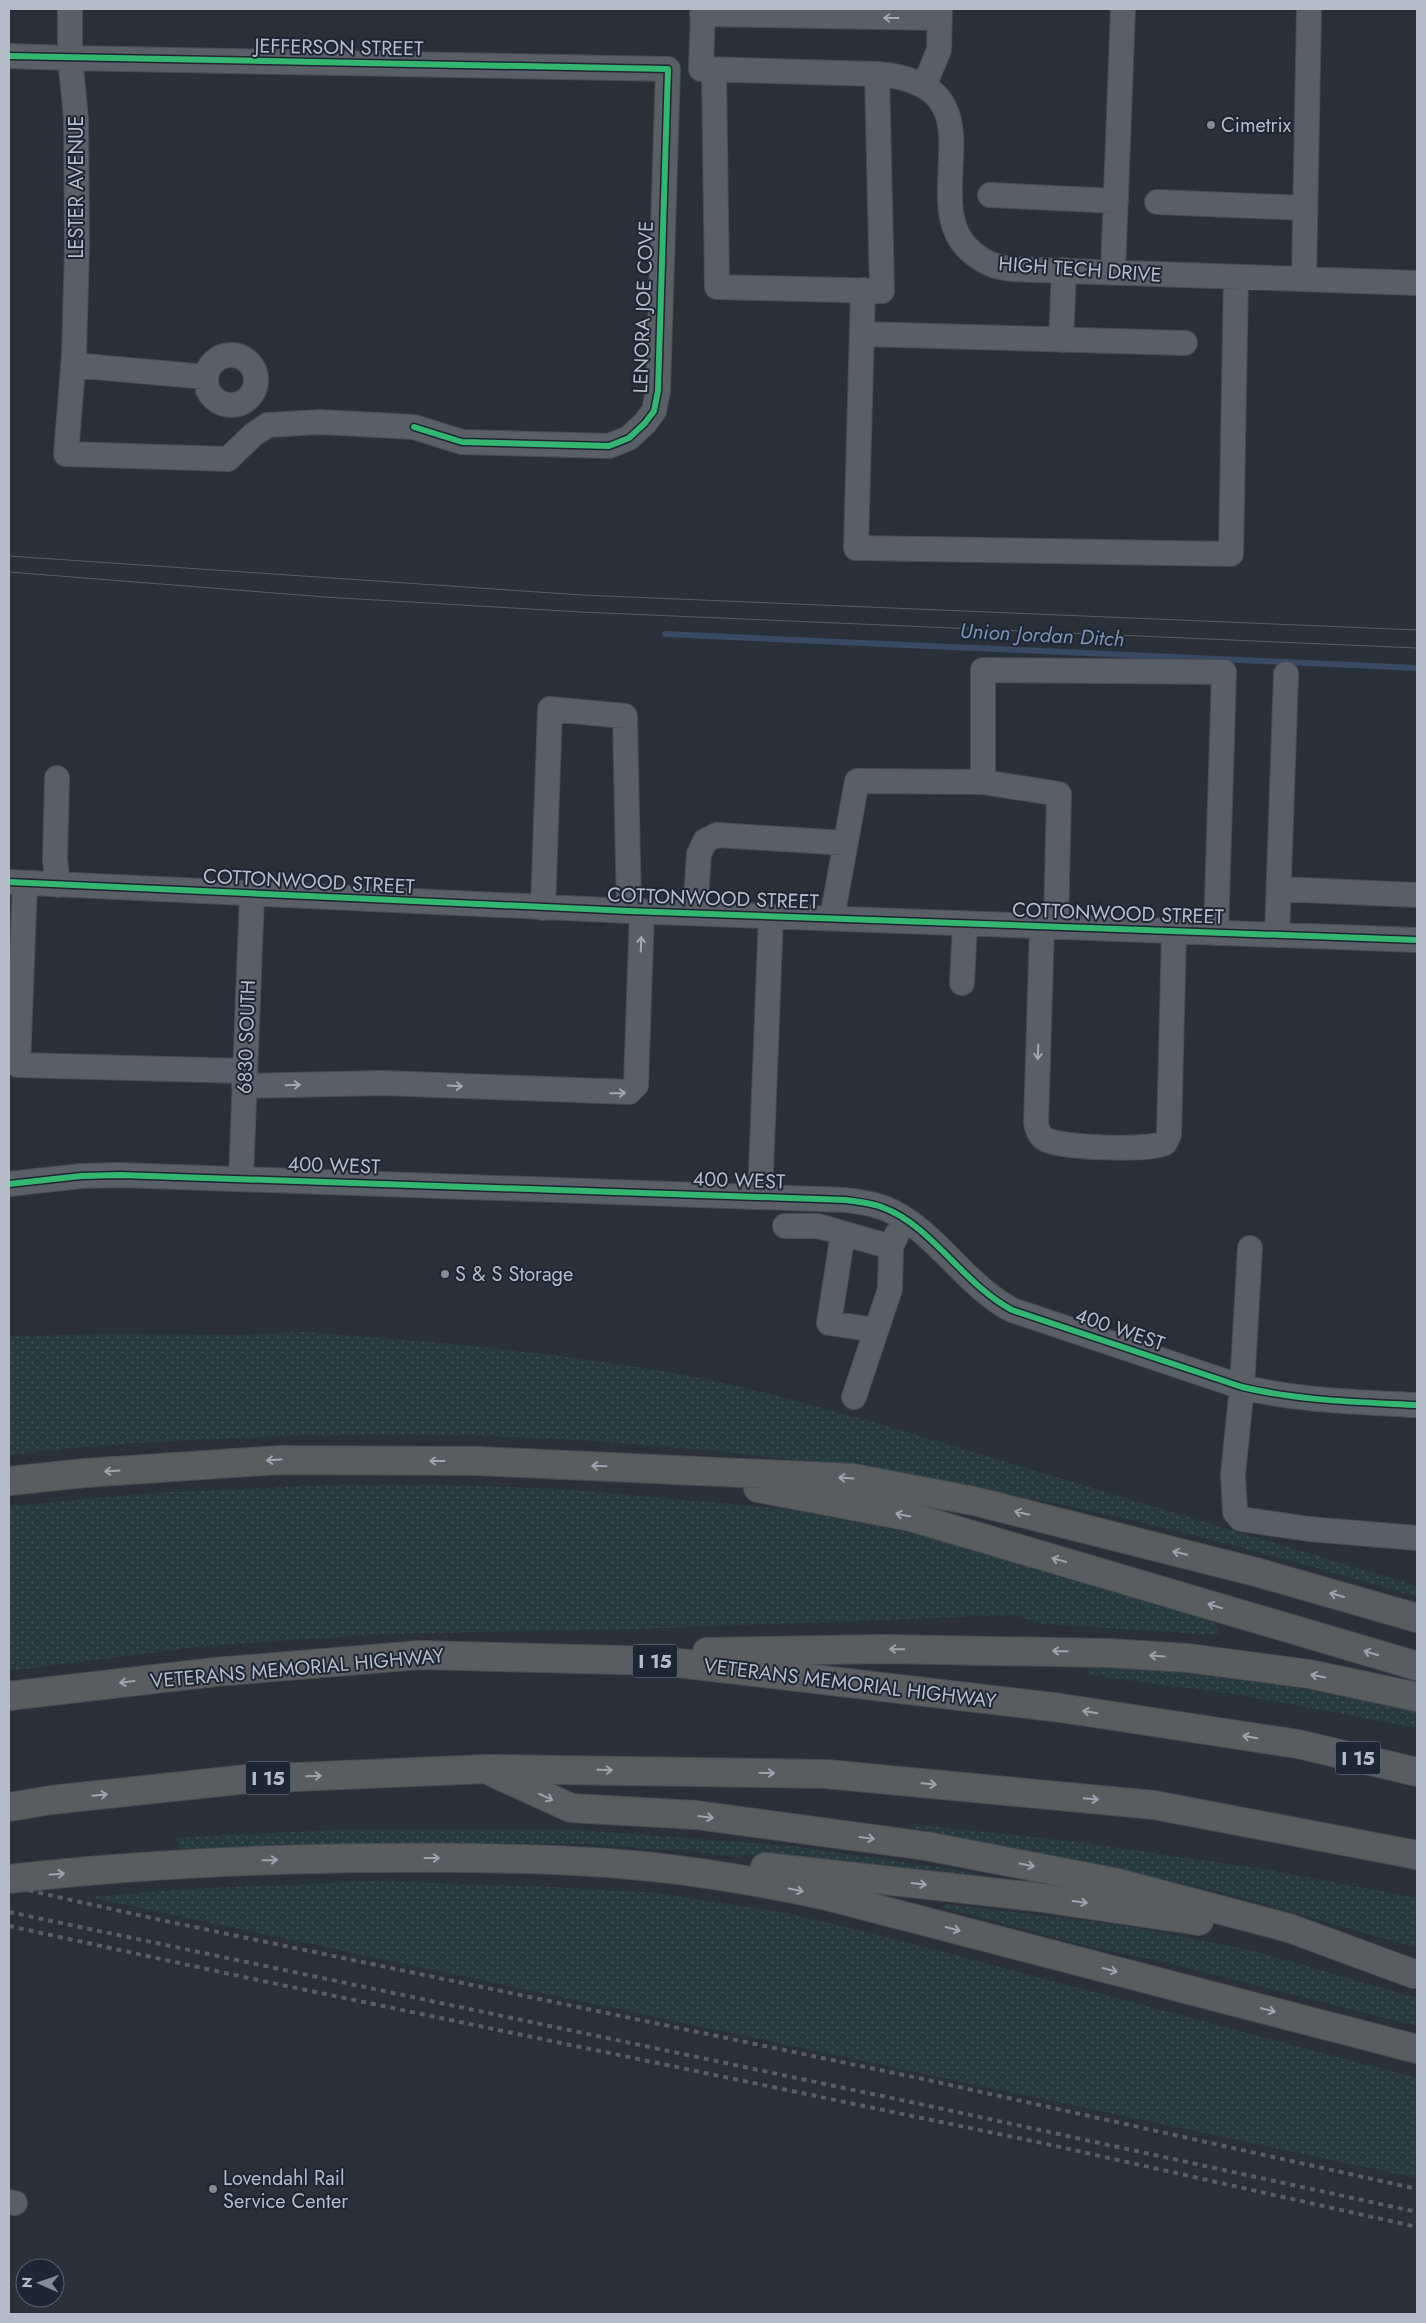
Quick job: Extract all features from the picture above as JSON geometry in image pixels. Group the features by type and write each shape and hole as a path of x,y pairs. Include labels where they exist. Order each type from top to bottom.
{"highway":[{"path":"9,1481 85,1473 279,1460 478,1461 853,1478 974,1501 1256,1572 1417,1618"},
{"path":"648,1468 911,1517 1417,1666"},
{"path":"420,1655 885,1649 1084,1651 1188,1658 1309,1674 1417,1697"},
{"name":"VETERANS MEMORIAL HIGHWAY","path":"9,1696 215,1672 420,1655 661,1661 1061,1708 1289,1743 1417,1772"},
{"path":"486,1769 571,1808 696,1815 926,1846 1118,1883 1289,1928 1416,1974"},
{"name":"I 15","path":"9,1807 51,1800 247,1779 486,1769 835,1775 1154,1805 1417,1855"},
{"path":"9,1879 221,1861 465,1857 609,1863 690,1863 770,1868 1099,1904 1201,1921 1416,1974"},
{"path":"609,1863 738,1878 823,1895 1417,2049"}],"street":[{"name":"LESTER AVENUE","path":"70,9 70,58 76,118 77,245 66,454 228,459 246,441"},
{"path":"1113,272 1123,9"},
{"path":"1304,279 1309,9"},
{"path":"877,74 882,290 717,287 707,69 702,11 940,13 939,50 924,86"},
{"name":"JEFFERSON STREET","path":"9,56 668,69"},
{"name":"LENORA JOE COVE","path":"246,441 268,425 320,422 414,427 462,442 600,447 629,438 645,423 654,411 658,391 668,69"},
{"name":"HIGH TECH DRIVE","path":"707,69 877,74 913,80 924,86 937,98 949,119 951,132 951,211 953,224 966,246 980,259 1002,268 1417,283"},
{"path":"990,194 1116,201"},
{"path":"1157,202 1305,208"},
{"path":"1061,340 1064,270"},
{"path":"863,290 856,548 1231,554 1236,277"},
{"path":"862,334 1185,343"},
{"path":"234,355 243,358 255,373 255,383 252,392 246,400 237,404 228,405 218,402 211,396 206,387 206,377 209,368 215,360 224,356 234,355"},
{"path":"72,365 206,377"},
{"path":"237,404 246,441"},
{"path":"983,782 984,670 1224,672 1216,933"},
{"path":"1277,935 1286,674"},
{"path":"17,883 18,1065 245,1079 629,1092 636,1086 635,911 625,716 550,709 543,908"},
{"path":"57,778 55,860 58,885"},
{"path":"832,918 857,782 983,782 1059,794 1049,926 1039,1003 1036,1116 1038,1131 1044,1139 1053,1142 1095,1147 1152,1147 1165,1143 1169,1135 1174,931"},
{"path":"695,913 699,854 706,841 717,835 846,843"},
{"name":"COTTONWOOD STREET","path":"17,883 543,908 1417,940"},
{"path":"1278,889 1417,895"},
{"name":"6830 SOUTH","path":"242,1178 252,895"},
{"path":"760,1197 772,916"},
{"path":"962,983 965,924"},
{"name":"400 WEST","path":"9,1184 81,1176 110,1175 242,1178 866,1202 885,1208 905,1219 986,1293 1012,1310 1242,1387 1300,1398 1417,1405"},
{"path":"854,1397 890,1288 891,1247 905,1219"},
{"path":"785,1226 818,1226 891,1247"},
{"path":"843,1233 829,1323 876,1330"},
{"path":"1250,1248 1242,1387 1233,1474 1235,1512 1241,1519 1309,1529 1417,1538"}],"green space":[{"path":"303,1332 445,1343 539,1353 632,1366 728,1384 874,1422 1417,1586 1417,1597 1153,1525 1064,1505 854,1468 748,1455 536,1438 323,1435 138,1443 9,1455 9,1336 111,1334 239,1335"},
{"path":"329,1485 453,1485 561,1489 787,1509 934,1537 1172,1605 1216,1624 1219,1635 1042,1624 1015,1615 638,1629 384,1634 205,1646 9,1671 9,1506 155,1493"},
{"path":"1088,1663 1244,1676 1244,1681 1294,1687 1417,1712 1417,1728 1235,1694 1088,1675"},
{"path":"912,1824 1078,1842 1264,1869 1417,1898 1417,1948 1225,1893 1078,1860 912,1828"},
{"path":"349,1829 565,1829 793,1846 951,1869 1062,1890 744,1854 743,1858 674,1849 674,1851 593,1844 275,1845 179,1849 176,1838"},
{"path":"375,1881 536,1886 657,1893 781,1912 876,1934 1417,2078 1417,2178 89,1897 187,1889"},
{"path":"944,1904 1123,1925 1254,1951 1417,1998 1417,2026 1173,1964 1082,1945 942,1907"}],"waterway":[{"name":"Union Jordan Ditch","path":"665,634 1417,668"}],"tram line":[{"path":"9,556 582,595 1417,630"},
{"path":"9,572 325,597 581,612 1417,648"}],"railway":[{"path":"9,1886 156,1919 923,2079 1417,2189"},
{"path":"9,1912 920,2104 1417,2212"},
{"path":"9,1926 253,1979 1042,2143 1417,2227"}],"cycle path":[{"path":"9,56 668,69 658,391 654,411 645,423 629,438 609,446 462,442 414,427"},
{"path":"9,882 629,911 1417,940"},
{"path":"9,1184 81,1176 120,1175 861,1202 884,1208 918,1228 978,1286 1012,1310 1242,1387 1307,1398 1417,1405"}],"place":[{"name":"Cimetrix","path":"1211,125"},
{"name":"S & S Storage","path":"445,1274"},
{"name":"Lovendahl Rail Service Center","path":"213,2189"}]}
